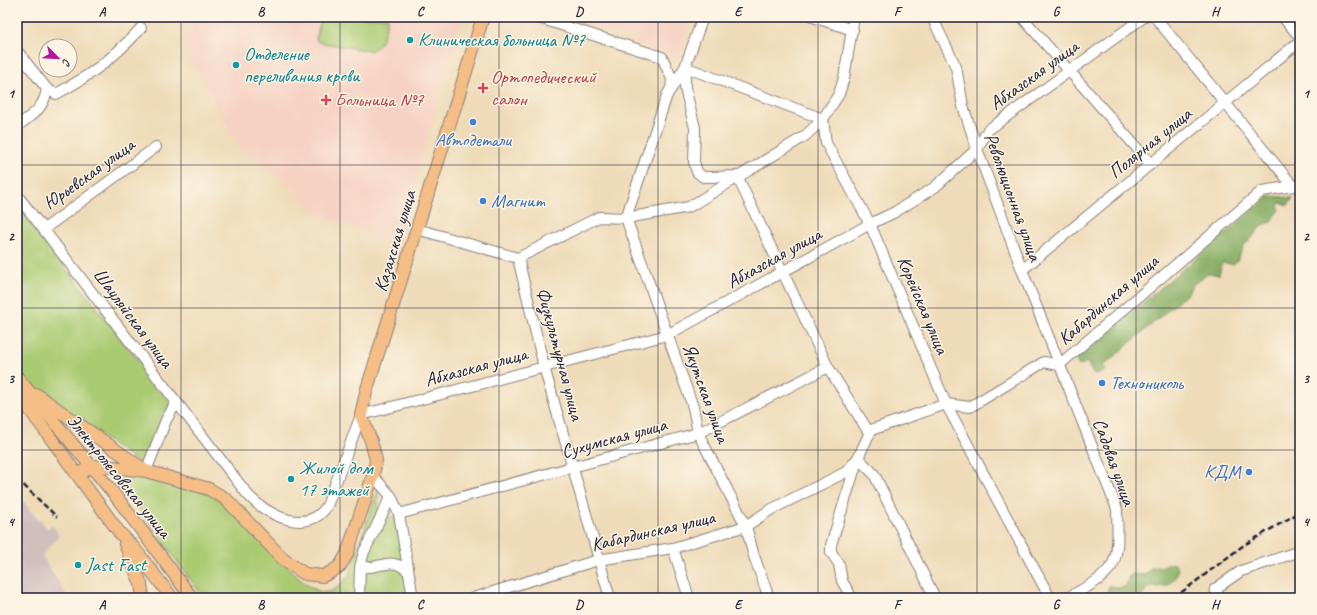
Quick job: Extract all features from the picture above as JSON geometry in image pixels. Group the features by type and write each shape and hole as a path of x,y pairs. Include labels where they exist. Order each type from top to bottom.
{"main road":[{"name":"Казахская улица","path":"361,416 366,392 483,17"},
{"path":"19,385 146,471"},
{"name":"Электролесовская улица","path":"19,385 115,495 192,598"},
{"name":"Электролесовская улица","path":"19,385 78,475 119,532 134,548 172,598"},
{"path":"78,475 91,466 130,469 146,471 198,485 226,499 284,560 297,569 314,576 323,576 340,566 347,554 373,476 376,460 371,441 361,416"},
{"path":"115,495 114,484 116,476 120,472 130,469"},
{"path":"119,532 141,584 143,598"}],"street":[{"path":"536,17 662,57 672,79 671,89"},
{"path":"626,218 667,95 685,67 703,17"},
{"path":"813,17 852,30"},
{"path":"417,229 518,258 599,217 626,218 689,207 737,176 805,136 823,118 839,94 844,78 854,17"},
{"name":"Революционная улица","path":"932,17 956,67 963,106 977,149 1059,365"},
{"path":"1022,17 1150,164"},
{"name":"Абхазская улица","path":"361,416 667,335 870,224 895,212 935,187 977,149 988,130 1144,17"},
{"path":"1155,17 1224,104 1296,185"},
{"path":"1283,17 1300,37"},
{"path":"17,51 47,89 56,94 73,86 127,44 141,28"},
{"name":"Полярная улица","path":"1022,270 1300,41"},
{"path":"685,67 823,118"},
{"path":"685,67 685,88 695,128 694,162 697,172 703,176 711,177 737,176"},
{"path":"17,126 34,114 45,101 47,89"},
{"name":"Корейская улица","path":"823,118 826,142 870,224 946,404 1050,598"},
{"name":"Юрьевская улица","path":"44,229 156,146"},
{"path":"737,176 828,367 870,434"},
{"name":"Кабардинская улица","path":"473,598 598,560 673,548 746,526 770,510 846,472 858,458 871,430 946,404 970,407 1044,362 1059,365 1262,191 1296,185"},
{"name":"Шауляйская улица","path":"17,195 176,403 256,503 278,516 299,521 312,519 323,512 327,506 361,416"},
{"name":"Якутская улица","path":"626,218 693,407 698,433 746,526 753,553 769,598"},
{"name":"Физкультурная улица","path":"518,258 544,367 574,467 598,560 610,598"},
{"name":"Садовая улица","path":"1059,365 1116,509 1116,544 1113,564 1097,581 1068,598"},
{"name":"Сухумская улица","path":"398,514 698,433 828,367"},
{"path":"146,471 166,420 176,403"},
{"path":"852,598 842,581 839,564 831,552 831,545 858,458 874,474 935,598"},
{"path":"373,476 391,496 398,514 413,598"},
{"path":"359,598 360,567 364,552 391,496"},
{"path":"673,548 689,598"},
{"path":"1220,598 1215,589 1241,571 1300,551"},
{"path":"360,567 374,568 389,562 396,563 408,571"}],"shaded area":[{"name":"Больница №7","path":"197,17 462,17 397,246 313,211 294,188 240,149 185,47 193,23"},
{"path":"567,17 639,17 631,39"},
{"path":"641,17 692,17 677,58 633,42"},
{"path":"17,494 39,521 41,520 47,529 52,525 56,530 59,536 42,556 67,596 78,598 17,598"}],"green space":[{"path":"321,17 388,17 381,42 374,49 369,51 318,42 316,39"},
{"path":"1270,196 1293,198 1288,205 1281,203 1278,206 1280,210 1270,222 1261,226 1252,238 1244,245 1237,261 1233,264 1222,263 1219,275 1209,273 1192,285 1188,293 1103,366 1106,370 1096,375 1093,374 1087,362 1079,366 1076,359"},
{"path":"17,203 63,265 173,404 144,466 31,387 17,369"},
{"path":"129,474 199,489 219,500 302,581 322,592 332,591 349,575 378,489 378,519 395,516 411,598 204,598 124,489 121,479"},
{"path":"1170,563 1175,564 1178,569 1177,575 1167,586 1148,588 1140,598 1109,598 1107,593 1109,586 1118,588 1126,586 1129,577 1133,574 1145,575 1151,568 1164,566"}],"railway":[{"path":"17,479 57,517"},
{"path":"1174,598 1244,545 1300,512"}],"place":[{"name":"Клиническая больница №7","path":"410,40"},
{"name":"Отделение переливания крови","path":"236,65"},
{"name":"Ортопедический салон","path":"483,88"},
{"name":"Больница №7","path":"326,100"},
{"name":"Автодетали","path":"473,122"},
{"name":"Магнит","path":"483,201"},
{"name":"Технониколь","path":"1102,383"},
{"name":"КДМ","path":"1249,472"},
{"name":"Жилой дом 17 этажей","path":"291,479"},
{"name":"Jast Fast","path":"78,565"}]}
